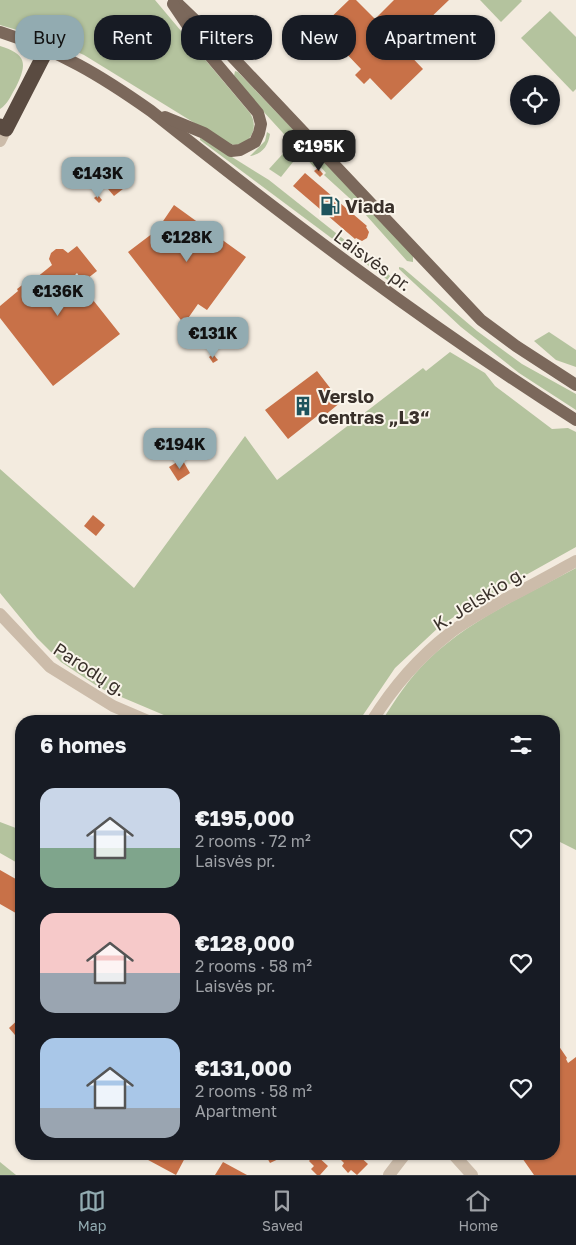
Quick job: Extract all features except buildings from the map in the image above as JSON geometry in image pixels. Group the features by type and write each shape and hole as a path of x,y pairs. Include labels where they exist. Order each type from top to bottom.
{"highway":[{"path":"2,132 41,60"}],"main road":[{"path":"151,111 204,134 231,151 240,150 255,142 261,124 258,113 200,44 181,18 172,0"},
{"name":"Laisvės pr.","path":"172,0 223,47 482,320 516,346 576,385"},
{"name":"Laisvės pr.","path":"0,32 15,37"},
{"name":"Laisvės pr.","path":"70,60 88,69 151,111 352,266 444,333 576,420"}],"street":[{"name":"K. Jelskio g.","path":"376,715 406,673 451,632 576,561"},
{"name":"Parodų g.","path":"0,614 50,666 113,706 134,715"},
{"path":"389,1175 400,1160"},
{"path":"458,1160 472,1175"}],"green space":[{"path":"0,0 155,0 168,15 94,15 94,60 171,60 171,19 181,31 181,60 205,60 250,113 253,119 253,132 246,142 234,145 227,143 84,55 84,15 15,15 15,29 0,25"},
{"path":"480,0 522,1 501,22"},
{"path":"550,11 576,37 576,89 573,92 560,78 560,75 557,75 521,38"},
{"path":"0,46 15,52 15,60 22,60 23,66 16,87 7,102 0,109"},
{"path":"235,71 413,255 413,262 407,261 357,205 324,175 326,173 318,164 314,167 234,76"},
{"path":"267,132 270,134 264,148 259,153 250,156 265,141"},
{"path":"200,137 269,180 394,279 389,281 200,140"},
{"path":"289,147 297,157 281,177 269,169"},
{"path":"399,267 403,268 477,331 522,364 576,394 576,410 519,373 461,327"},
{"path":"549,332 576,350 576,367 556,360 534,341"},
{"path":"450,352 485,373 495,386 552,429 568,428 576,432 576,547 467,608 439,627 395,668 363,715 164,715 100,688 61,662 37,638 0,593 0,469 134,588 245,436 277,480 423,368 426,371"},
{"path":"576,568 576,850 560,842 560,715 386,715 397,697 428,660 461,633 499,609"},
{"path":"0,822 15,828 15,862 0,853"},
{"path":"0,1162 16,1175 0,1175"}],"place":[{"name":"Viada","path":"330,206"},
{"name":"Verslo centras „L3“","path":"303,406"}]}
